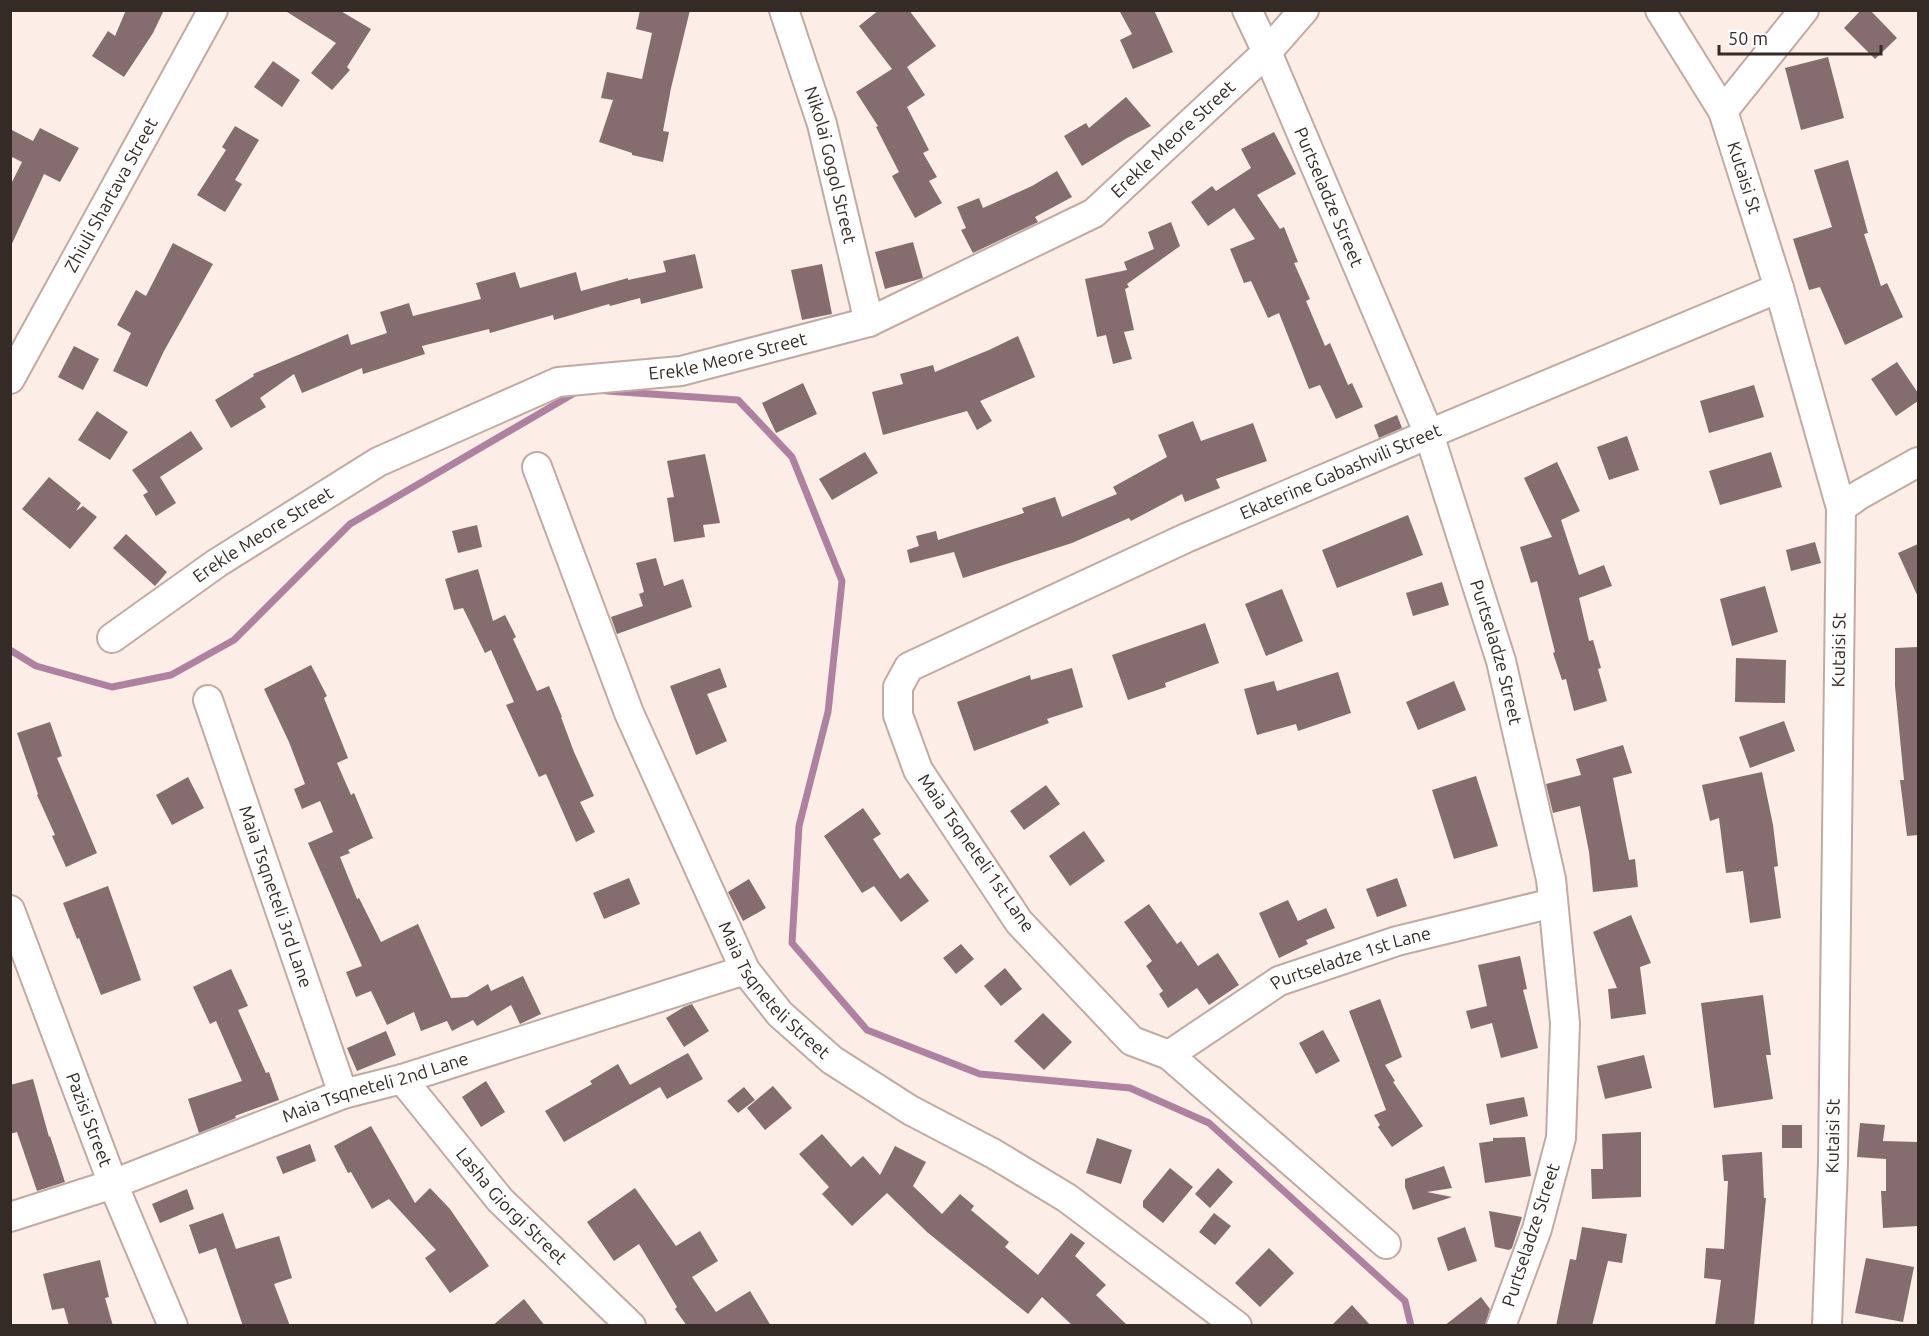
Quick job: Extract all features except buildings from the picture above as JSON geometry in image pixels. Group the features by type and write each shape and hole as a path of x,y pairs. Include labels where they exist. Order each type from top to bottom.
{"street":[{"name":"Zhiuli Shartava Street","path":"10,379 213,10"},
{"name":"Nikolai Gogol Street","path":"784,10 822,124 869,322"},
{"name":"Purtseladze Street","path":"1247,10 1267,52 1429,434 1501,661 1551,879 1565,1023 1561,1138 1537,1229 1501,1326"},
{"name":"Erekle Meore Street","path":"112,638 217,563 378,462 558,382 681,371 869,322 1094,213 1267,52 1304,10"},
{"name":"Kutaisi St","path":"1660,10 1723,111 1779,288 1841,508 1833,1163 1827,1326"},
{"path":"1723,111 1804,10"},
{"name":"Ekaterine Gabashvili Street","path":"909,667 1186,538 1779,288"},
{"path":"1841,508 1858,495 1918,462"},
{"name":"Maia Tsqneteli Street","path":"537,467 629,713 746,970 780,1014 832,1060 910,1110 994,1154 1068,1198 1237,1326"},
{"name":"Maia Tsqneteli 1st Lane","path":"909,667 898,687 898,715 918,771 1019,921 1132,1041 1169,1055 1386,1244"},
{"name":"Maia Tsqneteli 3rd Lane","path":"208,700 344,1094"},
{"name":"Purtseladze 1st Lane","path":"1169,1055 1279,981 1397,941 1553,903"},
{"name":"Pazisi Street","path":"10,910 113,1184 173,1326"},
{"name":"Maia Tsqneteli 2nd Lane","path":"10,1217 113,1184 344,1094 402,1079 746,970"},
{"name":"Lasha Giorgi Street","path":"402,1079 500,1200 631,1326"}],"waterway":[{"path":"10,650 36,666 112,687 171,675 234,640 350,524 578,391"},
{"path":"607,391 738,400 792,457 842,581 828,712 799,826 792,943 867,1030 980,1074 1130,1088 1209,1123 1405,1301 1411,1326"}]}
